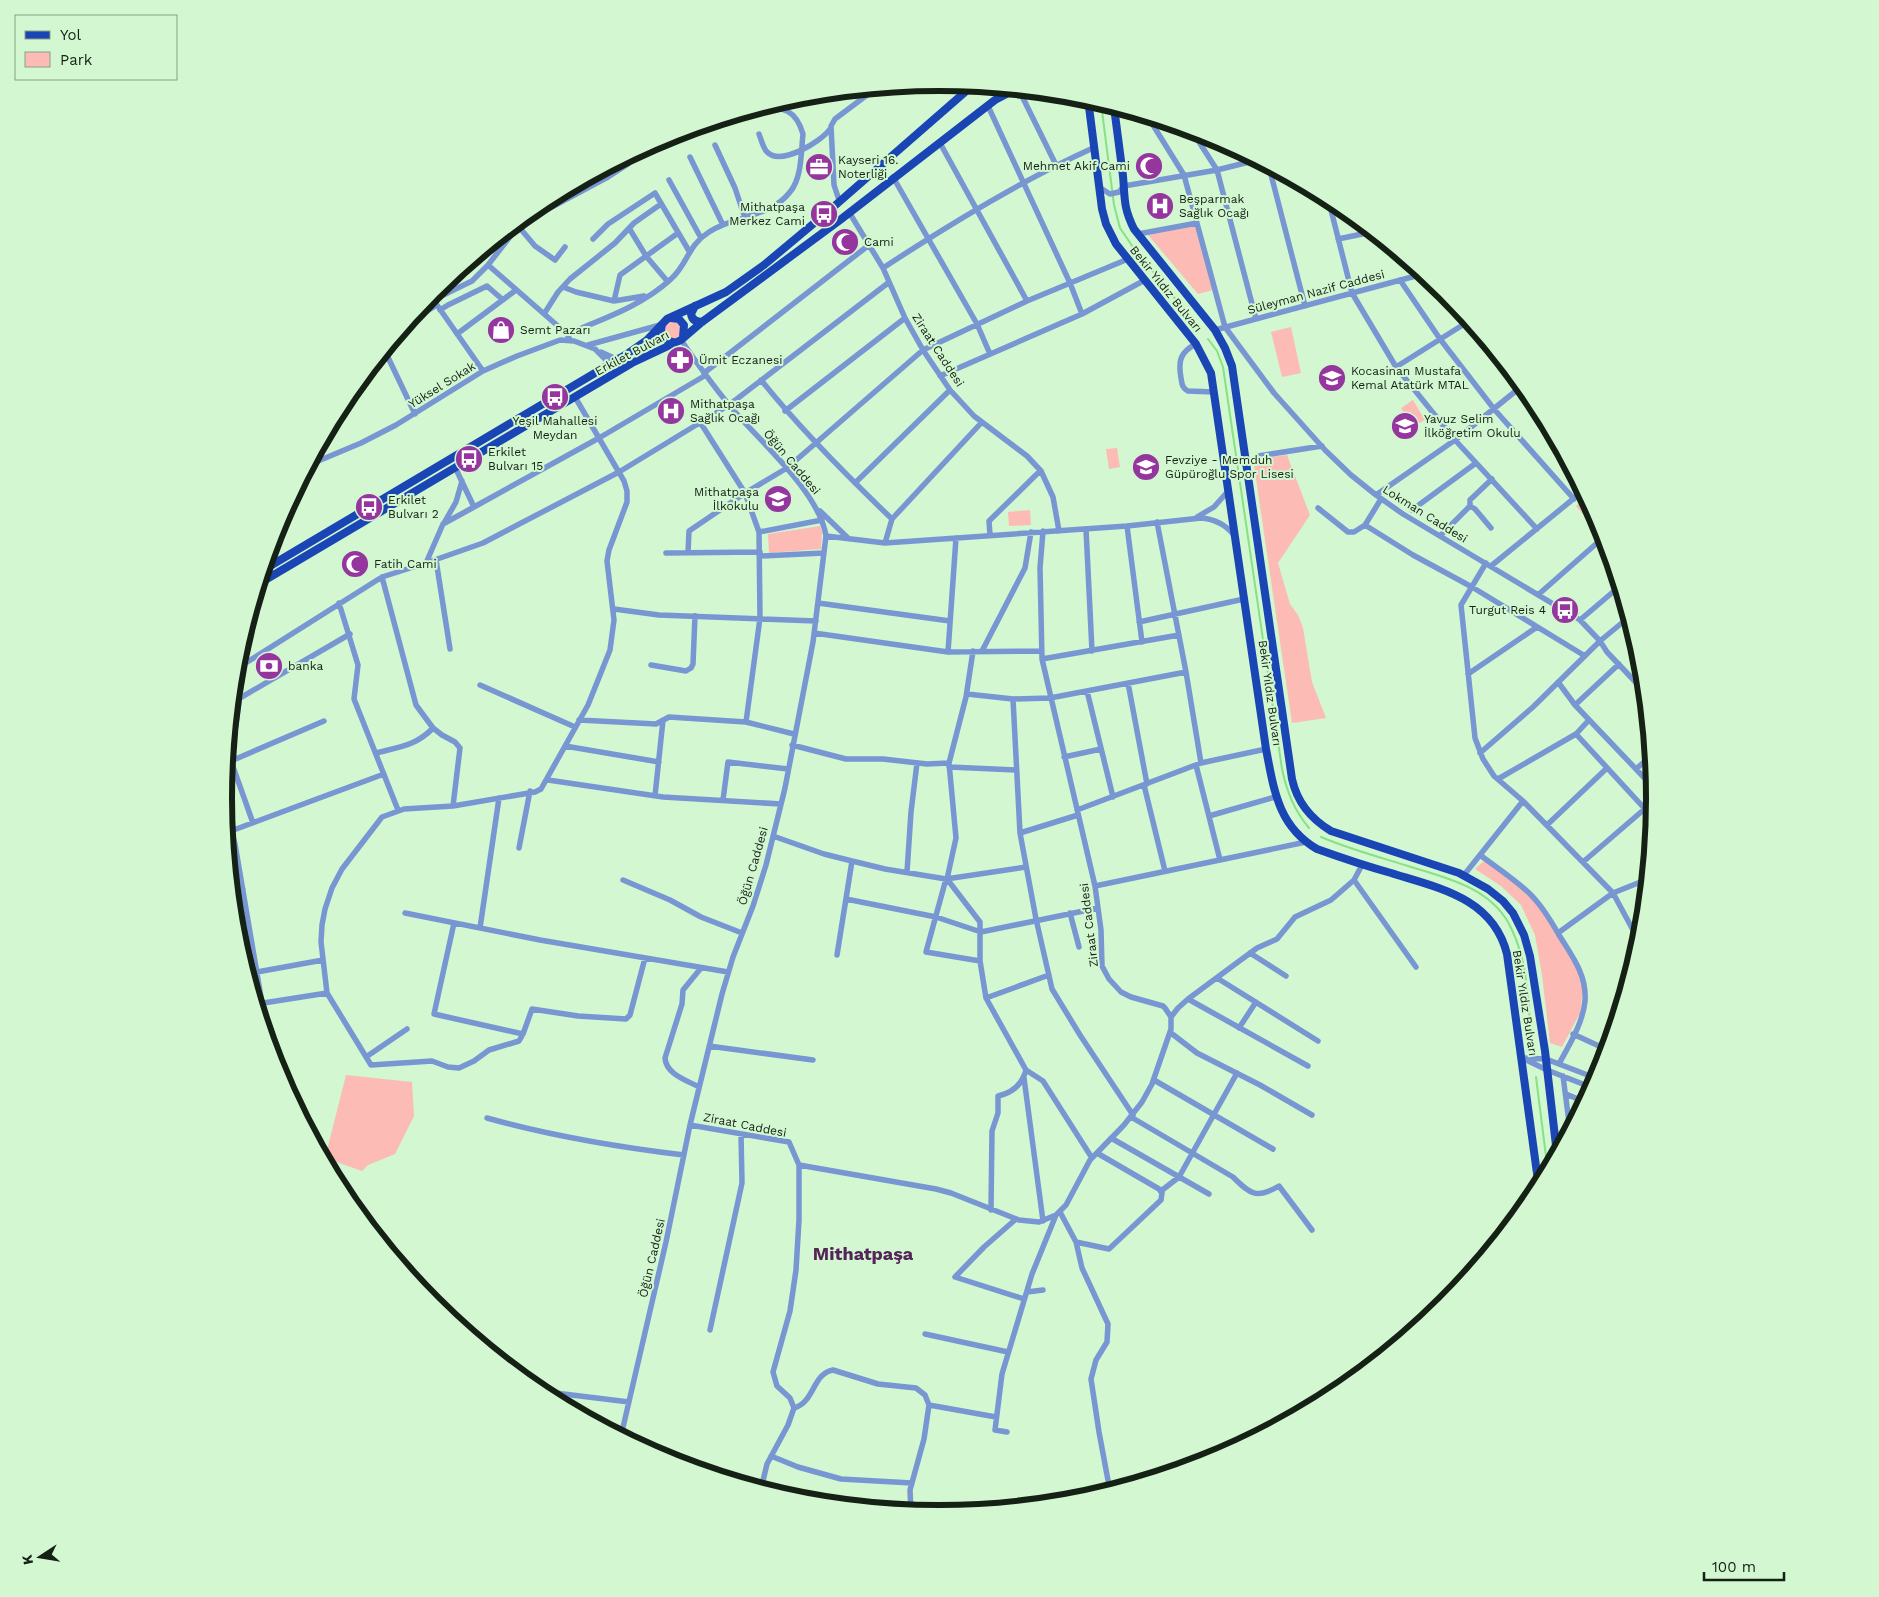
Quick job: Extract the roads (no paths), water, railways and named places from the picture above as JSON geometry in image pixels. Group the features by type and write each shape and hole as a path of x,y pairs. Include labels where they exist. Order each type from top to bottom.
{"main road":[{"name":"Erkilet Bulvarı","path":"272,565 627,354 647,340 664,322 726,292 764,265 965,92"},
{"name":"Erkilet Bulvarı","path":"268,578 632,363 679,340 893,177 988,106 1006,95"},
{"name":"Bekir Yıldız Bulvarı","path":"1088,107 1102,209 1106,224 1116,244 1196,344 1211,373 1266,749 1275,797 1286,819 1306,842 1318,849 1452,893 1475,906 1490,920 1501,936 1507,954 1537,1176"},
{"name":"Bekir Yıldız Bulvarı","path":"1115,113 1124,206 1130,221 1138,234 1215,330 1232,366 1292,779 1297,796 1314,818 1330,831 1437,864 1464,875 1484,886 1503,901 1513,913 1521,927 1530,956 1546,1059 1556,1145"},
{"path":"695,306 692,314 693,319 702,322"},
{"path":"662,325 663,337 669,342 679,340 685,329 682,322 671,318"}],"street":[{"path":"759,134 766,151 773,156 784,156 801,150 818,142 830,129 835,119 864,96"},
{"path":"1022,96 1056,164"},
{"path":"988,106 1025,183 1082,314"},
{"path":"488,265 568,337 629,308 668,282 679,270 689,251 701,238 723,225 774,206 790,192 796,183 803,134 796,117 784,109"},
{"path":"1153,124 1184,175 1225,327"},
{"path":"830,129 834,185 839,200"},
{"path":"1199,141 1217,170 1256,319"},
{"path":"940,143 1027,301"},
{"path":"715,145 735,188 745,218"},
{"path":"883,268 1056,164 1093,148"},
{"path":"690,157 723,225"},
{"path":"1099,187 1110,194 1122,189 1248,162"},
{"path":"555,205 628,164"},
{"path":"1272,175 1305,306"},
{"path":"893,177 976,324 990,354"},
{"path":"669,180 701,238"},
{"path":"593,239 608,224 655,193 689,251"},
{"path":"544,314 562,287 615,243 629,228 661,204"},
{"path":"1331,209 1352,293 1396,367 1455,440 1537,528"},
{"name":"Ziraat Caddesi","path":"849,212 883,268 905,318 923,350 950,390 974,416 1027,456 1040,471 1053,496 1059,530"},
{"path":"1138,234 1197,223"},
{"path":"629,228 646,256 668,282"},
{"path":"519,230 535,246 555,260 565,247"},
{"path":"614,301 620,275 678,232"},
{"path":"1338,239 1365,233"},
{"path":"445,293 472,281 488,265 510,236"},
{"path":"443,524 599,438 705,374 869,245"},
{"path":"688,553 690,531 745,493 787,468 923,350 1027,301 1128,259"},
{"name":"Süleyman Nazif Caddesi","path":"1215,330 1416,276"},
{"path":"940,376 1082,314 1145,280"},
{"path":"1400,280 1440,339 1494,409 1574,499"},
{"path":"246,663 382,577 483,543 619,472 729,405 888,283"},
{"path":"440,310 487,286 503,300"},
{"path":"562,287 614,301 648,295"},
{"path":"457,334 516,290"},
{"path":"427,311 437,305 483,371"},
{"path":"785,411 905,318"},
{"path":"1396,367 1464,324"},
{"path":"588,345 662,325"},
{"name":"Lokman Caddesi","path":"1225,327 1274,392 1322,446 1351,475 1379,497 1440,536 1580,620 1600,641 1607,652 1637,681"},
{"name":"Yüksel Sokak","path":"318,461 373,438 483,371 568,337 595,349 610,364"},
{"name":"Öğün Caddesi","path":"622,1430 709,1046 728,972 756,898 781,804 814,634 826,536 817,508 787,468 729,405 679,340"},
{"path":"1196,344 1185,352 1179,364 1182,386 1188,391 1214,392"},
{"path":"595,349 614,358 627,354"},
{"path":"387,358 415,414"},
{"path":"760,380 785,411 815,443 892,519"},
{"path":"855,483 950,390"},
{"path":"1318,508 1348,532 1357,532 1365,525 1379,497 1517,390"},
{"path":"575,398 619,472 626,486 628,497 628,502 609,550 607,561 614,609 613,630 610,650 594,692 542,789 535,792 530,791 452,806 398,810 382,817 346,862 335,882 325,909 321,942 327,994 371,1065 432,1061 456,1068 474,1061 489,1050 516,1042 523,1034 532,1010 578,1016 626,1019 630,1015 645,958"},
{"path":"700,422 745,493 759,532 760,618 746,722"},
{"path":"885,543 892,519 982,422"},
{"path":"1258,456 1322,446"},
{"path":"1412,510 1476,463"},
{"path":"455,467 474,507"},
{"path":"990,535 989,521 1040,471"},
{"path":"1440,536 1470,506 1470,500 1492,479"},
{"path":"426,563 443,524 456,502 462,481"},
{"path":"1196,518 1214,507 1229,490"},
{"path":"1578,495 1489,564 1460,606 1476,738 1486,765 1613,892 1634,931"},
{"path":"1470,506 1475,509 1491,528"},
{"path":"817,508 849,539"},
{"path":"826,536 885,543 1127,526 1207,518 1226,526 1236,537"},
{"path":"759,532 822,520"},
{"path":"1157,522 1186,672 1198,764 1220,860"},
{"path":"1365,525 1585,656"},
{"path":"1127,526 1142,642"},
{"path":"1086,529 1092,651"},
{"name":"Ziraat Caddesi","path":"1042,531 1040,568 1042,659 1095,886 1101,930 1101,961 1109,979 1116,988 1126,995 1162,1006 1171,1018"},
{"path":"982,651 1025,568 1031,532"},
{"path":"948,652 956,538"},
{"path":"1539,594 1598,542"},
{"path":"666,553 824,553"},
{"path":"436,560 450,649"},
{"path":"382,577 416,706 433,728 455,742 460,748 452,806"},
{"path":"1580,620 1615,590"},
{"path":"1140,622 1244,599"},
{"path":"818,602 950,621"},
{"path":"340,603 358,665 354,699 398,810"},
{"path":"614,609 659,615 816,621"},
{"path":"651,666 686,670 691,668 693,664 695,616"},
{"path":"1480,753 1533,707 1600,641 1624,621"},
{"path":"1468,674 1537,626"},
{"path":"240,698 350,634"},
{"path":"814,634 948,652 1042,652"},
{"path":"1042,659 1179,635"},
{"path":"973,652 967,694 949,765 956,838 947,879 926,952 980,961"},
{"path":"1574,705 1619,664"},
{"path":"967,694 1012,699 1050,698 1186,672"},
{"path":"1558,682 1574,705 1646,779"},
{"path":"1128,683 1145,784 1165,871"},
{"path":"480,685 575,727"},
{"path":"237,713 241,688"},
{"path":"1087,691 1112,796"},
{"path":"1012,699 1020,833 1036,919 1052,989 1132,1116 1233,1177 1255,1194 1264,1194 1279,1186 1312,1230"},
{"path":"579,720 656,724 669,717 746,722 794,734"},
{"path":"655,796 663,720"},
{"path":"1498,779 1576,734 1589,720"},
{"path":"234,760 324,721"},
{"path":"376,753 414,742 424,737 433,728"},
{"path":"1576,734 1645,809 1583,862"},
{"path":"792,745 846,758 883,759 1016,770"},
{"path":"565,746 659,762"},
{"path":"1064,757 1101,749"},
{"path":"1020,833 1078,813 1112,796 1198,764 1266,749"},
{"path":"1636,768 1645,761"},
{"path":"723,800 728,762 788,768"},
{"path":"907,872 917,763"},
{"path":"1547,825 1607,768"},
{"path":"233,772 253,823"},
{"path":"233,830 384,774"},
{"path":"548,780 655,796 781,804"},
{"path":"519,848 530,791"},
{"path":"1209,816 1275,797"},
{"path":"480,928 499,798"},
{"path":"1464,875 1523,801"},
{"path":"773,836 824,854 852,861 947,879 1026,868"},
{"path":"234,840 259,991"},
{"path":"1095,886 1306,842"},
{"path":"1480,854 1534,897 1546,912 1577,964 1584,982 1584,1007 1559,1064"},
{"path":"837,955 852,861"},
{"path":"1007,1432 995,1430 1002,1374 1037,1258 1058,1213 1066,1204 1092,1158 1132,1116 1148,1093 1171,1032 1171,1018 1188,999 1250,953 1277,939 1299,914 1326,903 1354,880 1362,865"},
{"path":"947,879 978,919 981,932 980,961 986,998 1026,1070 1043,1081 1092,1158"},
{"path":"623,880 670,900 708,920 742,933"},
{"path":"1354,880 1416,967"},
{"path":"1558,933 1613,892 1642,881"},
{"path":"238,891 243,889"},
{"path":"846,899 936,917 981,932 1036,919 1098,908"},
{"path":"404,913 540,940 728,972"},
{"path":"1070,913 1079,947"},
{"path":"454,923 434,1014 523,1034"},
{"path":"1250,953 1286,976"},
{"path":"257,972 324,960"},
{"path":"699,1087 671,1072 666,1067 665,1058 682,1004 683,990 701,968"},
{"path":"986,998 1049,975"},
{"path":"1217,978 1318,1041"},
{"path":"263,1004 327,994"},
{"path":"1188,999 1308,1066"},
{"path":"1240,1028 1256,1002"},
{"path":"366,1057 407,1029"},
{"path":"1171,1032 1197,1053 1312,1115"},
{"path":"1573,1034 1602,1046"},
{"path":"709,1046 813,1060"},
{"path":"1522,1058 1546,1059 1590,1076"},
{"path":"1522,1058 1586,1085"},
{"path":"1026,1070 1024,1078 1043,1221"},
{"path":"1161,1191 1179,1177 1237,1073"},
{"path":"1563,1076 1569,1120"},
{"path":"991,1210 992,1131 998,1114 998,1096 1012,1091 1024,1078"},
{"path":"1154,1080 1273,1149"},
{"path":"1566,1094 1579,1100"},
{"path":"487,1118 534,1131 623,1148 684,1155"},
{"name":"Ziraat Caddesi","path":"690,1125 789,1142 798,1165"},
{"path":"710,1330 742,1182 742,1134"},
{"path":"1111,1138 1209,1194"},
{"path":"1097,1153 1161,1191"},
{"path":"763,1483 771,1456 788,1425 794,1408 790,1398 777,1386 773,1372 790,1311 796,1270 800,1220 798,1165 936,1188 1016,1220 1043,1221 1058,1213"},
{"path":"1076,1242 1109,1249 1159,1202 1162,1196 1161,1191"},
{"path":"1058,1213 1076,1242 1085,1275 1108,1324 1107,1342 1096,1360 1091,1379 1109,1485"},
{"path":"1016,1220 984,1247 955,1277 1024,1299"},
{"path":"1027,1292 1043,1290"},
{"path":"925,1334 1008,1352"},
{"path":"794,1408 802,1405 808,1399 820,1377 827,1371 833,1370 878,1384 916,1388 925,1395 929,1405 922,1446 909,1496 910,1505"},
{"path":"557,1393 629,1402"},
{"path":"929,1405 996,1417"},
{"path":"771,1456 798,1467 841,1479 912,1482"}],"waterway":[{"path":"1102,110 1114,205 1120,228 1133,247 1199,328"},
{"path":"1208,339 1217,351 1223,367 1282,769 1292,800 1309,828"},
{"path":"1321,837 1453,880 1481,894 1494,904 1504,916 1518,943 1525,972 1532,1046"},
{"path":"1536,1077 1547,1161"}],"place":[{"name":"Mehmet Akif Cami","path":"1149,166"},
{"name":"Kayseri 16. Noterliği","path":"819,167"},
{"name":"Beşparmak Sağlık Ocağı","path":"1160,206"},
{"name":"Mithatpaşa Merkez Cami","path":"824,214"},
{"name":"Cami","path":"845,242"},
{"name":"Semt Pazarı","path":"501,330"},
{"name":"Ümit Eczanesi","path":"680,360"},
{"name":"Kocasinan Mustafa Kemal Atatürk MTAL","path":"1332,378"},
{"name":"Yeşil Mahallesi Meydan","path":"555,397"},
{"name":"Mithatpaşa Sağlık Ocağı","path":"671,411"},
{"name":"Yavuz Selim İlköğretim Okulu","path":"1405,426"},
{"name":"Erkilet Bulvarı 15","path":"469,459"},
{"name":"Fevziye - Memduh Güpüroğlu Spor Lisesi","path":"1146,467"},
{"name":"Mithatpaşa İlkokulu","path":"778,499"},
{"name":"Erkilet Bulvarı 2","path":"369,507"},
{"name":"Fatih Cami","path":"355,564"},
{"name":"Turgut Reis 4","path":"1565,610"},
{"name":"banka","path":"269,666"}],"district":[{"name":"Mithatpaşa","path":"863,1254"}]}
